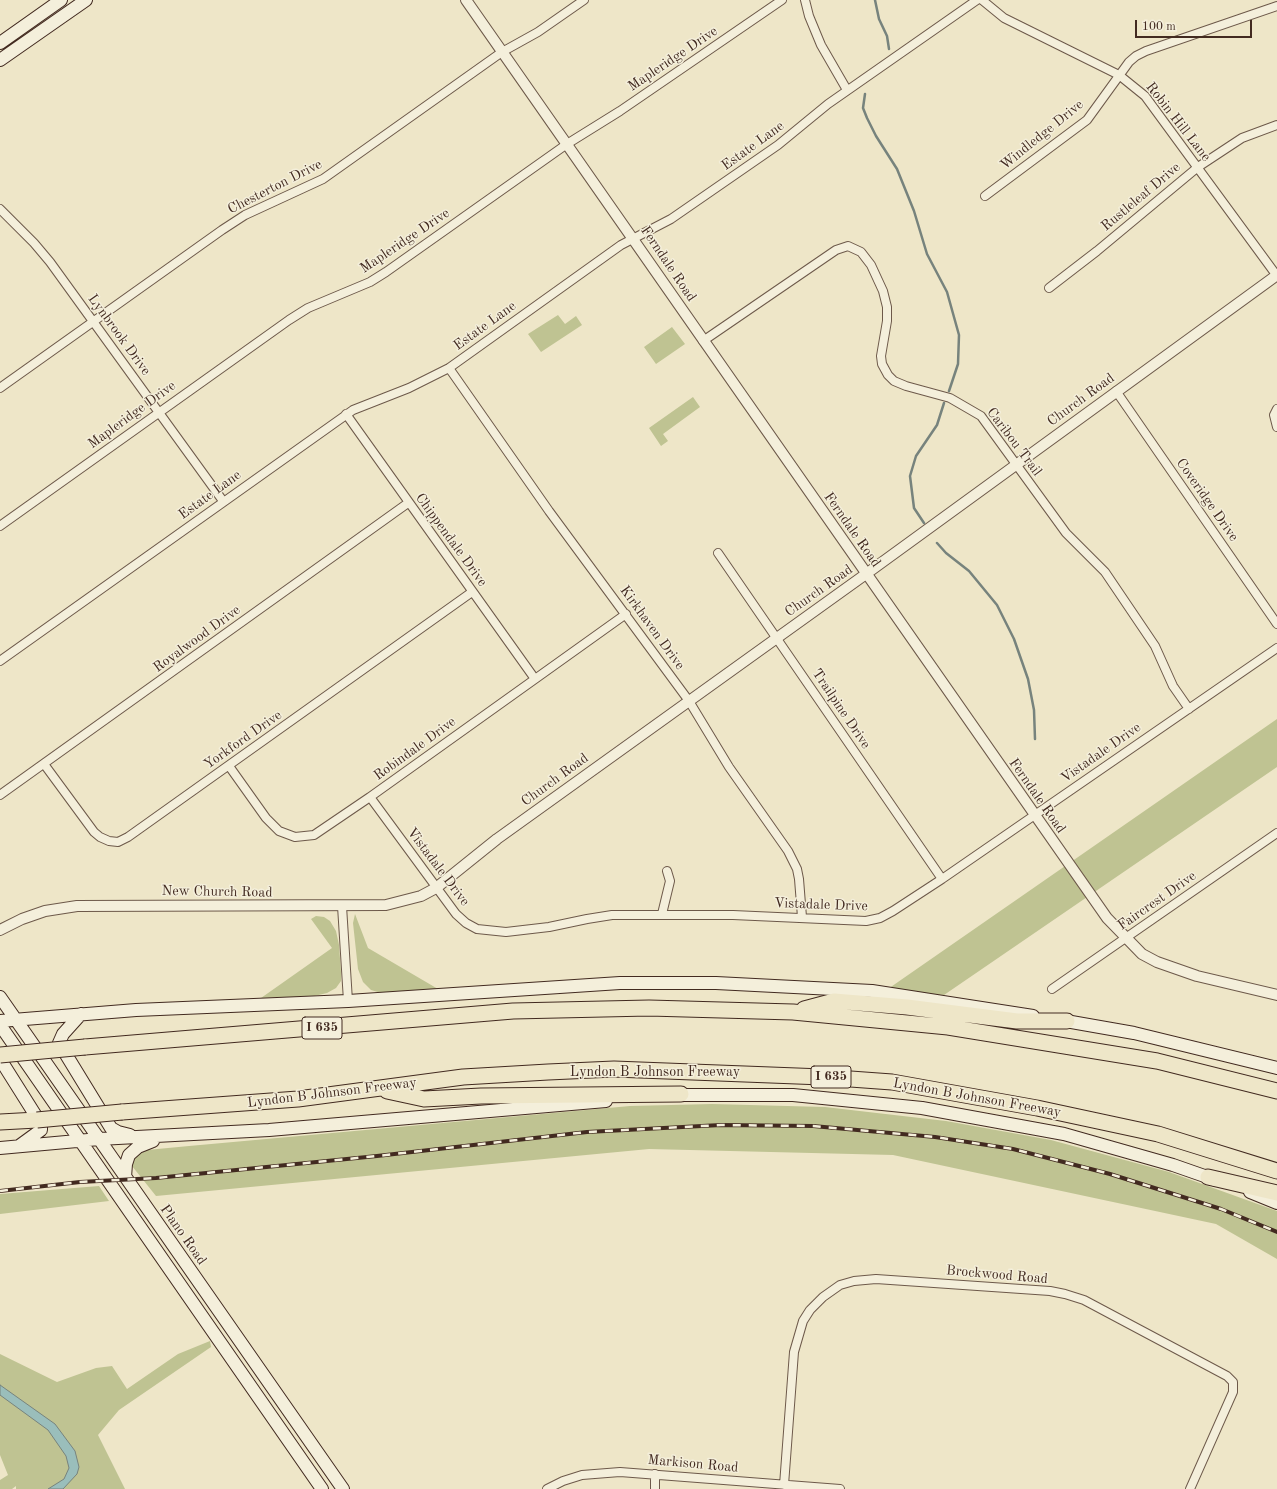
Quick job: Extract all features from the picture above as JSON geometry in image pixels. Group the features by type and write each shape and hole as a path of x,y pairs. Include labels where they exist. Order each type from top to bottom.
{"highway":[{"path":"794,1012 834,1001 906,1007 1017,1021 1067,1021"},
{"name":"I 635","path":"0,1055 513,1011 649,1008 794,1012 948,1027 1157,1061 1277,1091"},
{"name":"Lyndon B Johnson Freeway","path":"0,1122 298,1099 463,1077 614,1069 769,1074 892,1082 1037,1108 1158,1134 1277,1171"},
{"path":"376,1089 424,1099 481,1096 681,1094"},
{"path":"1208,1177 1277,1193"}],"main road":[{"path":"0,43 61,0"},
{"path":"0,60 86,0"},
{"path":"0,1021 81,1014 348,1002 620,983 716,983 872,991 1067,1021 1134,1033 1277,1068"},
{"name":"Plano Road","path":"0,997 343,1489"},
{"path":"81,1014 63,1034 59,1043 111,1128 118,1132 143,1138"},
{"path":"0,1025 322,1489"},
{"path":"0,1059 41,1124 41,1130 18,1146"},
{"path":"0,1148 99,1139 143,1138 269,1130 681,1094 793,1095 922,1108 1064,1134 1173,1164 1277,1203"},
{"path":"125,1177 126,1164 133,1150 146,1143 172,1136"},
{"path":"194,1304 207,1295"},
{"path":"263,1404 277,1394"}],"street":[{"name":"Ferndale Road","path":"466,0 634,239 1034,816 1107,918 1125,939 1142,954 1173,969 1277,995"},
{"name":"Chesterton Drive","path":"0,388 245,215 323,178 502,52 538,32 584,0"},
{"name":"Mapleridge Drive","path":"0,526 308,308 354,289 386,272 567,144 620,111 782,0"},
{"path":"805,0 809,16 821,45 847,90"},
{"name":"Estate Lane","path":"0,662 346,414 361,406 409,388 449,368 621,245 671,218 772,149 847,90 977,0"},
{"name":"Robin Hill Lane","path":"982,0 1004,18 1119,75 1145,96 1277,275"},
{"name":"Windledge Drive","path":"985,196 1087,120 1129,62 1146,51 1277,6"},
{"name":"Rustleleaf Drive","path":"1049,288 1198,167 1242,138 1277,125"},
{"name":"Lynbrook Drive","path":"0,209 50,262 223,502"},
{"name":"Caribou Trail","path":"704,341 836,250 848,246 856,248 871,265 883,291 887,307 887,321 881,356 882,364 888,375 894,381 906,386 950,398 970,408 988,423 1016,465 1066,532 1105,572 1155,646 1173,686 1188,709"},
{"name":"Church Road","path":"436,888 497,839 866,574 1277,275"},
{"name":"Kirkhaven Drive","path":"449,368 548,511 689,700 729,767 792,860 799,879 802,917"},
{"name":"Coveridge Drive","path":"1116,391 1277,624"},
{"path":"1277,409 1274,415 1277,427"},
{"name":"Chippendale Drive","path":"346,414 408,503 535,679"},
{"name":"Royalwood Drive","path":"0,795 408,503"},
{"name":"Trailpine Drive","path":"718,553 942,879"},
{"name":"Yorkford Drive","path":"44,764 94,832 100,837 109,841 118,842 128,837 229,766 472,592"},
{"name":"Robindale Drive","path":"229,766 266,818 279,831 295,837 314,835 370,797 626,614"},
{"name":"Vistadale Drive","path":"370,797 436,888 466,923 477,929 493,932 549,927 603,916 662,914 802,917 866,921 880,918 893,911 942,879 1277,648"},
{"name":"Faircrest Drive","path":"1052,989 1277,833"},
{"path":"662,914 670,881 667,871"},
{"name":"New Church Road","path":"0,930 45,910 77,906 342,906 397,904 421,896 436,888"},
{"path":"342,906 348,1002"},
{"name":"Brockwood Road","path":"784,1485 794,1352 803,1321 822,1296 840,1285 854,1281 876,1279 1065,1294 1084,1300 1227,1376 1233,1382 1233,1392 1190,1489"},
{"name":"Markison Road","path":"547,1489 563,1480 590,1473 620,1472 840,1489"},
{"path":"655,1474 655,1489"}],"green space":[{"path":"558,315 565,324 576,316 582,325 541,352 528,334"},
{"path":"672,327 685,344 656,364 644,347"},
{"path":"693,397 700,407 663,434 668,441 661,446 649,428"},
{"path":"1277,719 1277,767 944,995 885,991"},
{"path":"355,914 368,948 438,989 381,993 371,990 363,982 358,969 353,923"},
{"path":"316,916 324,917 330,921 336,931 339,945 341,981 336,988 327,993 310,997 261,998 332,948 311,919"},
{"path":"712,1104 825,1107 946,1121 1051,1140 1169,1172 1277,1211 1277,1259 1216,1224 893,1155 649,1149 156,1196 132,1166 134,1157 147,1150 630,1106"},
{"path":"99,1186 109,1201 0,1214 0,1194"},
{"path":"210,1341 211,1347 119,1410 98,1435 125,1489 16,1489 16,1486 12,1489 0,1489 0,1480 8,1475 0,1455 0,1354 57,1382 96,1368 112,1366 127,1389 178,1354"}],"water":[{"path":"0,1385 55,1424 75,1451 79,1467 77,1474 63,1489 48,1489 64,1479 69,1468 66,1456 48,1430 0,1395"}],"waterway":[{"path":"875,0 879,19 887,36 889,49"},
{"path":"865,94 863,108 867,118 876,136 897,169 914,211 927,254 947,292 959,335 958,364 949,391"},
{"path":"924,523 914,508 910,476 916,456 937,425 944,403"},
{"path":"937,543 946,553 969,571 997,605 1014,639 1028,679 1034,710 1035,739"}],"railway":[{"path":"0,1191 80,1182 156,1178 377,1156 587,1132 721,1125 813,1126 935,1137 1013,1149 1110,1174 1221,1209 1277,1232"}]}
